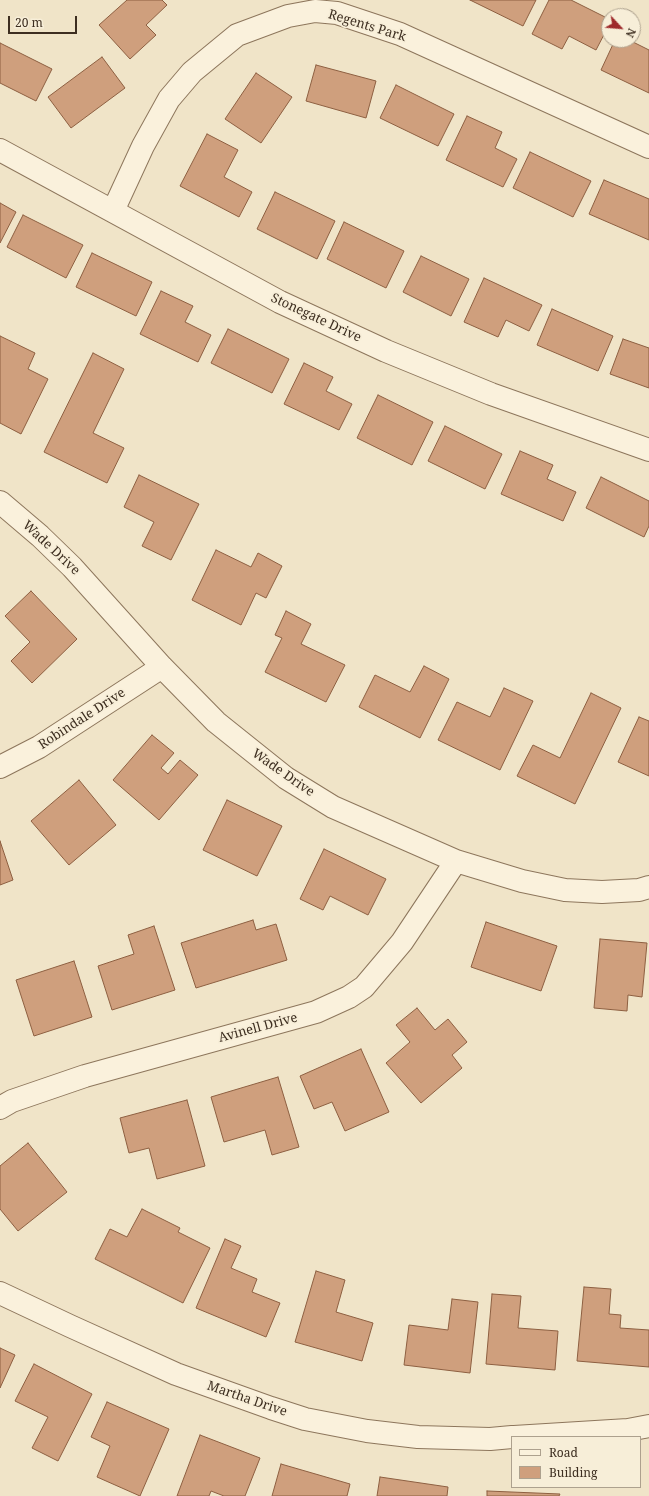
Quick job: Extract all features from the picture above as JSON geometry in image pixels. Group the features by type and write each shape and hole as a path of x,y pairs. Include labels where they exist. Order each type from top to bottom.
{"street":[{"name":"Regents Park","path":"112,211 143,146 169,100 192,72 237,35 288,16 315,11 336,13 400,34 649,147"},
{"name":"Stonegate Drive","path":"0,150 280,302 386,351 491,394 649,450"},
{"name":"Wade Drive","path":"0,502 40,536 72,567 162,667 216,722 286,778 332,807 456,861 522,881 565,890 602,892 639,890 649,887"},
{"name":"Robindale Drive","path":"0,767 39,747 162,667"},
{"name":"Avinell Drive","path":"0,1108 12,1101 85,1076 316,1012 349,997 364,987 402,942 456,861"},
{"name":"Martha Drive","path":"0,1293 176,1374 305,1419 367,1432 418,1437 511,1437"},
{"name":"Martha Drive","path":"529,1436 628,1430 649,1426"}],"building":[{"path":"127,0 162,0 167,5 146,25 156,35 130,59 99,25"},
{"path":"470,0 536,0 523,26"},
{"path":"549,0 571,0 601,15 601,40 596,50 569,36 562,49 532,34"},
{"path":"0,43 52,69 36,101 0,83"},
{"path":"641,46 649,50 649,93 601,70 611,48 641,48"},
{"path":"102,57 125,88 71,128 48,97"},
{"path":"316,65 376,81 366,118 306,101"},
{"path":"256,73 292,97 261,143 225,119"},
{"path":"396,85 454,114 438,146 380,118"},
{"path":"467,116 502,132 495,148 517,159 503,187 446,160"},
{"path":"207,134 238,150 224,177 252,192 239,217 180,186"},
{"path":"530,152 591,181 573,217 513,188"},
{"path":"604,180 649,199 649,240 589,214"},
{"path":"275,192 335,221 317,259 257,229"},
{"path":"0,203 16,212 0,243"},
{"path":"23,215 83,245 66,278 7,247"},
{"path":"344,222 404,251 386,288 327,259"},
{"path":"92,253 152,282 136,316 76,287"},
{"path":"421,256 469,279 451,316 403,292"},
{"path":"484,278 542,305 529,331 506,320 498,337 464,322"},
{"path":"161,291 193,306 185,322 211,335 198,362 140,334"},
{"path":"552,309 613,336 598,371 537,345"},
{"path":"228,329 289,359 272,393 211,363"},
{"path":"0,336 35,353 28,369 48,379 21,434 0,423"},
{"path":"623,339 649,348 649,388 610,374"},
{"path":"93,353 124,369 93,433 124,448 107,483 44,452"},
{"path":"304,363 333,377 326,391 352,404 339,430 284,404"},
{"path":"378,395 433,422 412,465 357,438"},
{"path":"445,426 502,454 485,489 428,461"},
{"path":"520,451 553,465 547,479 576,492 563,521 501,494"},
{"path":"139,475 199,504 171,560 142,546 154,522 124,507"},
{"path":"601,477 649,501 649,526 644,537 586,508"},
{"path":"216,550 251,567 258,553 282,566 266,598 256,593 241,625 192,600"},
{"path":"31,591 77,639 32,683 11,661 30,642 5,616"},
{"path":"286,611 311,624 301,644 345,665 326,702 265,672 282,638 275,635"},
{"path":"424,666 449,679 420,738 359,707 375,675 410,692"},
{"path":"504,688 533,701 500,770 438,740 457,702 490,717"},
{"path":"591,693 621,708 575,804 517,776 533,745 560,758"},
{"path":"639,717 649,721 649,776 618,762"},
{"path":"152,735 174,753 161,768 168,774 180,760 198,775 159,820 113,780"},
{"path":"79,780 116,825 69,865 31,821"},
{"path":"227,800 282,826 257,876 203,850"},
{"path":"0,841 13,880 0,885"},
{"path":"324,849 386,879 368,915 330,896 323,910 300,899"},
{"path":"253,920 256,930 276,924 287,960 196,988 181,943"},
{"path":"486,922 557,946 541,991 471,967"},
{"path":"154,926 175,990 112,1010 98,966 134,954 128,935"},
{"path":"600,939 647,943 642,997 628,995 627,1011 594,1008"},
{"path":"74,961 92,1017 34,1036 16,980"},
{"path":"417,1008 435,1030 448,1019 467,1042 452,1055 462,1068 421,1103 386,1063 410,1042 396,1025"},
{"path":"361,1049 389,1112 345,1131 332,1102 314,1109 300,1076"},
{"path":"278,1077 299,1147 272,1155 265,1130 224,1142 211,1097"},
{"path":"187,1100 205,1166 157,1179 149,1148 129,1153 120,1118"},
{"path":"28,1143 67,1192 18,1231 0,1209 0,1166"},
{"path":"142,1209 180,1228 178,1232 210,1248 183,1303 95,1259 110,1229 127,1237"},
{"path":"225,1239 241,1246 231,1268 257,1279 252,1292 280,1303 266,1337 196,1308"},
{"path":"316,1271 345,1280 336,1312 373,1323 362,1361 295,1342"},
{"path":"584,1287 611,1289 609,1314 621,1315 620,1328 649,1330 649,1367 577,1361"},
{"path":"492,1294 521,1296 518,1328 558,1331 555,1370 486,1364"},
{"path":"452,1299 478,1302 470,1373 404,1365 409,1325 448,1330"},
{"path":"0,1348 15,1355 0,1388"},
{"path":"34,1364 92,1394 58,1461 32,1448 48,1417 15,1401"},
{"path":"107,1402 169,1429 140,1496 97,1477 110,1446 91,1437"},
{"path":"200,1435 260,1458 245,1496 224,1496 211,1491 209,1496 177,1496"},
{"path":"281,1464 350,1484 347,1496 272,1496"},
{"path":"380,1477 448,1487 447,1496 377,1496"},
{"path":"487,1491 560,1494 559,1496 487,1496"}]}
